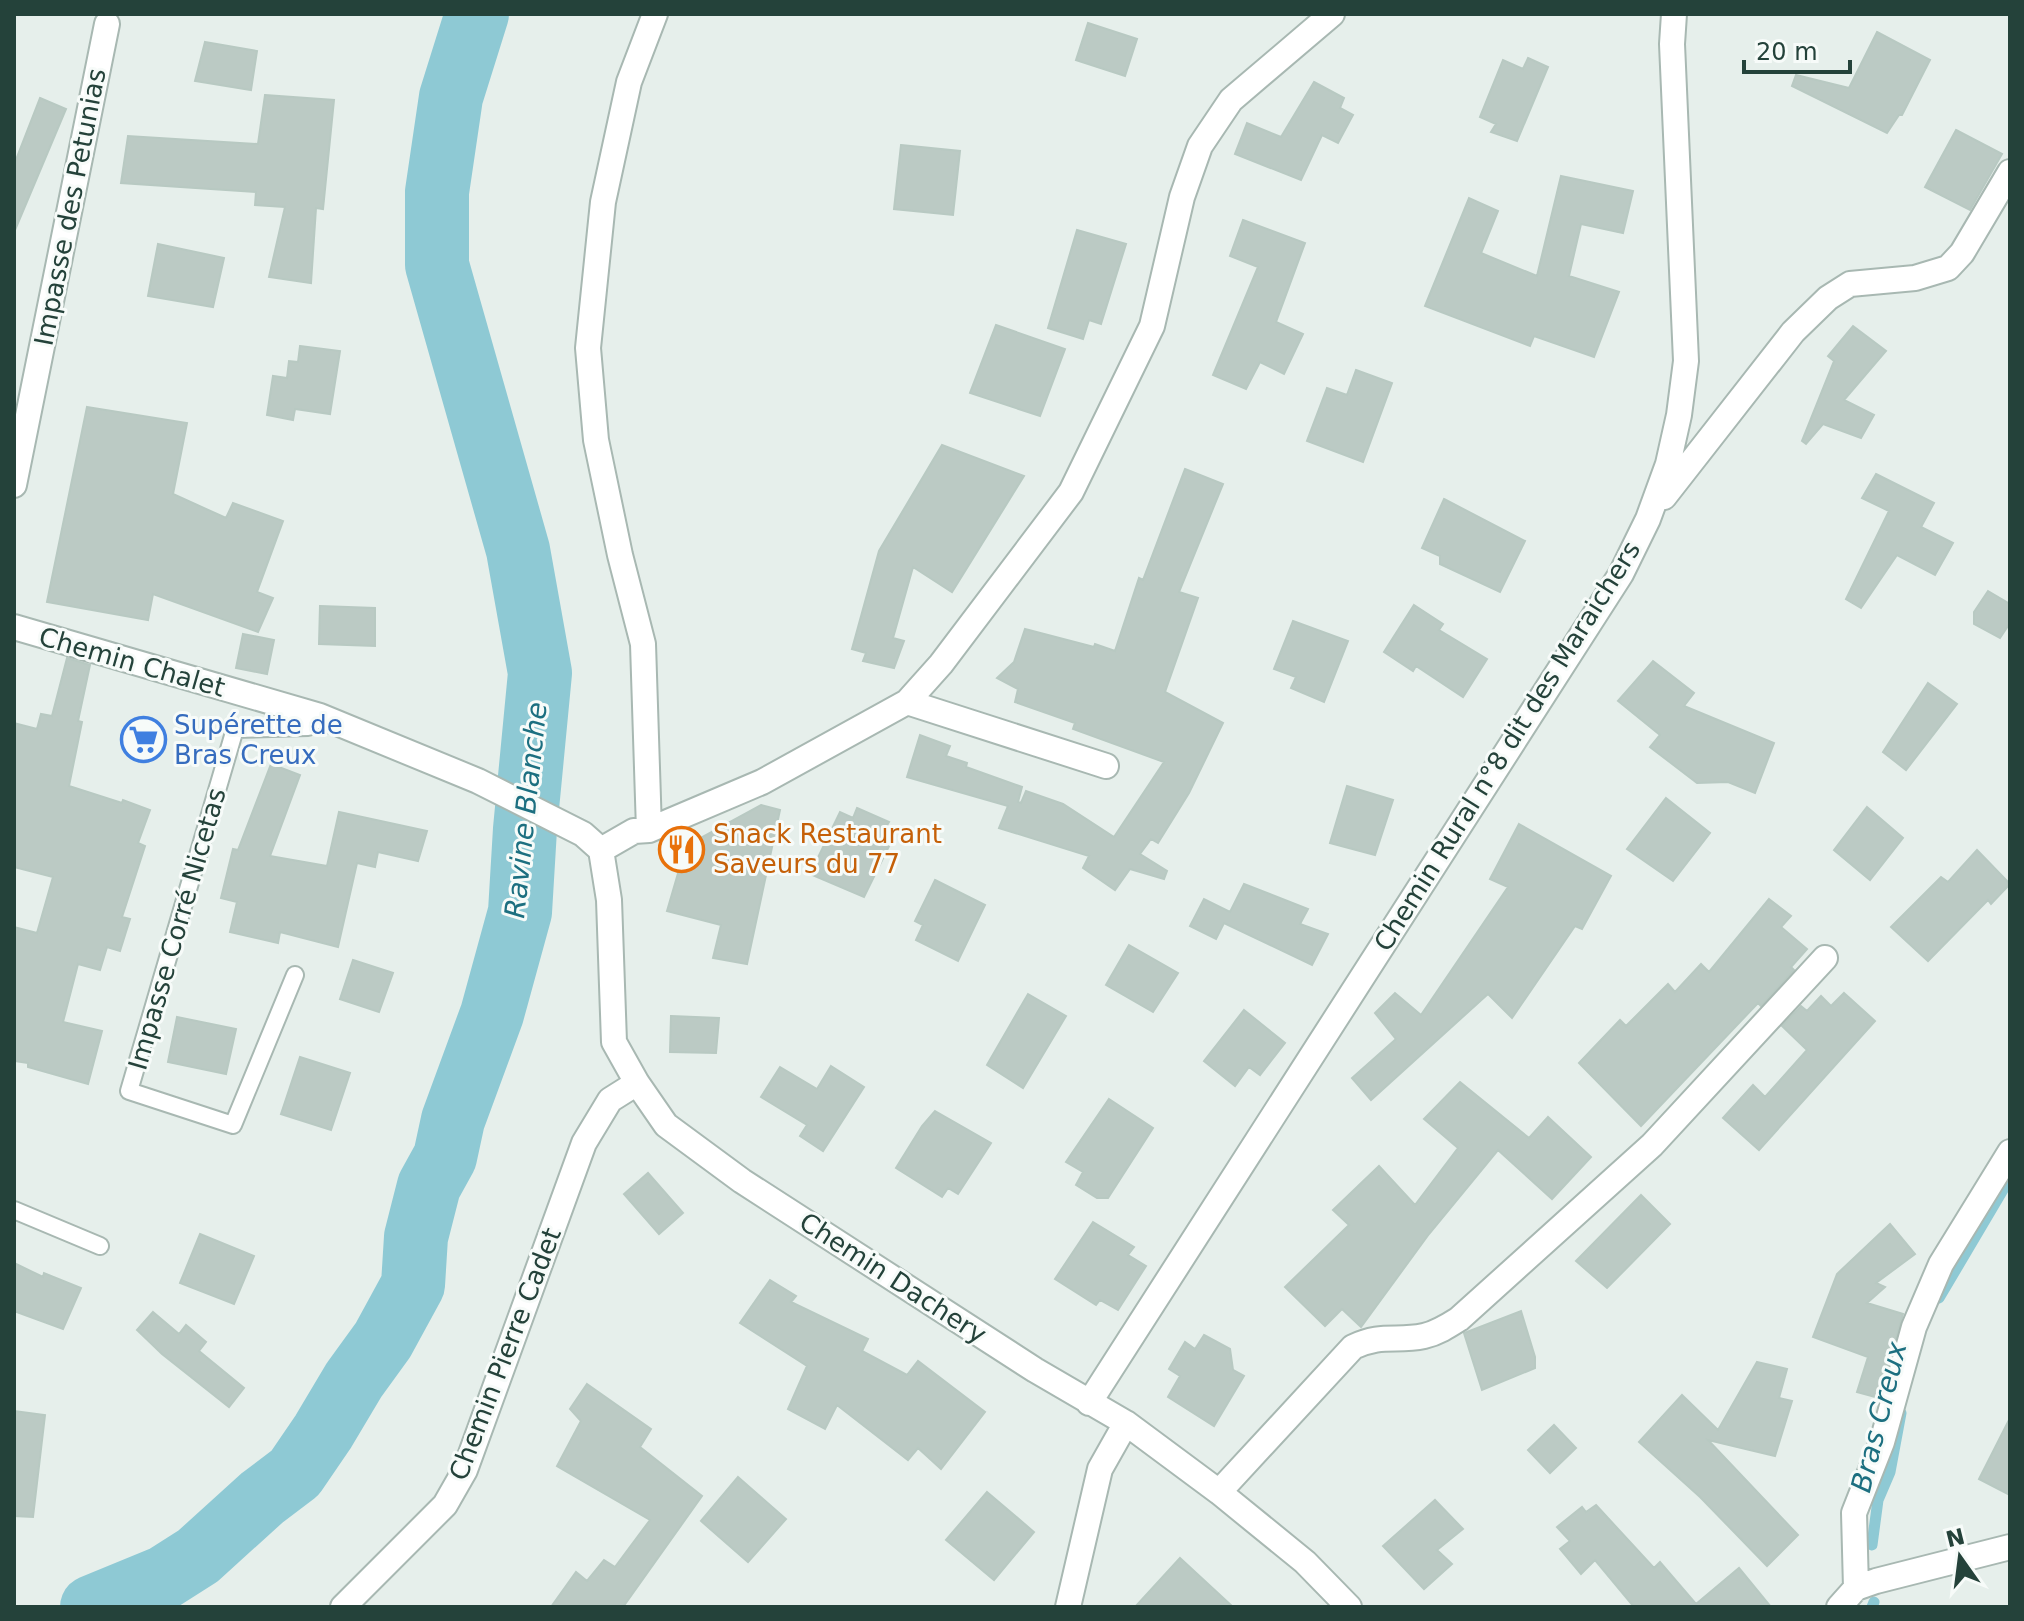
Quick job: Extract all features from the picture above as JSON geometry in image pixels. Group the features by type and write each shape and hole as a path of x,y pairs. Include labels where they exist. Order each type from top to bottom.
{"street":[{"path":"649,830 643,644 620,555 596,440 588,348 603,202 629,82 655,14"},
{"path":"592,842 649,830 762,782 907,702 941,664 1071,492 1152,326 1182,197 1200,146 1231,100 1332,14"},
{"name":"Chemin Rural n°8 dit des Maraichers","path":"1089,1403 1621,574 1648,519 1668,464 1679,415 1686,361 1672,44 1674,14"},
{"name":"Impasse des Petunias","path":"14,485 107,24"},
{"path":"1648,519 1793,332 1828,298 1850,284 1915,278 1948,268 1962,253 2010,172"},
{"name":"Chemin Chalet","path":"14,627 320,716 478,781 592,842"},
{"path":"907,702 1106,766"},
{"name":"Chemin Dachery","path":"592,842 609,900 614,1042 666,1125 742,1181 1089,1403 1126,1423 1219,1492 1305,1562 1349,1607"},
{"path":"1219,1492 1353,1347 1378,1338 1424,1336 1459,1319 1652,1145 1825,958"},
{"name":"Chemin Pierre Cadet","path":"343,1607 445,1505 465,1470 584,1143 610,1100 637,1083"},
{"path":"1856,1588 1854,1513 1882,1442 1914,1327 1941,1264 2010,1152"},
{"path":"1068,1607 1100,1469 1126,1423"},
{"path":"1839,1607 1856,1588 1905,1572 2010,1547"}],"lane":[{"name":"Impasse Corré Nicetas","path":"295,975 233,1125 129,1091 235,729 308,727 320,716"},
{"path":"14,1210 100,1246"}],"building":[{"path":"1088,23 1137,39 1125,76 1076,60"},
{"path":"1877,32 1930,60 1902,115 1887,133 1792,86 1796,75 1849,88"},
{"path":"205,42 257,51 251,90 195,81"},
{"path":"1528,58 1548,67 1517,141 1491,132 1496,124 1480,117 1503,60 1523,69"},
{"path":"1314,82 1344,98 1340,108 1353,115 1338,143 1322,135 1301,180 1235,154 1247,123 1281,137"},
{"path":"265,95 334,100 323,209 316,208 311,283 269,277 285,207 255,205 256,192 121,183 128,136 258,144"},
{"path":"40,98 66,109 15,230 14,165"},
{"path":"1956,130 2002,154 1970,210 1925,187"},
{"path":"901,145 960,151 953,215 894,209"},
{"path":"1561,176 1633,191 1623,233 1581,224 1569,276 1619,292 1594,357 1534,336 1530,346 1425,306 1469,198 1498,211 1481,253 1537,276"},
{"path":"1243,220 1305,243 1276,322 1303,334 1284,374 1260,362 1246,389 1213,375 1258,267 1230,256"},
{"path":"1077,230 1126,244 1101,324 1089,320 1083,339 1048,328"},
{"path":"158,244 224,258 213,307 148,296"},
{"path":"996,325 1065,349 1040,416 970,393"},
{"path":"1853,326 1886,351 1844,400 1874,415 1861,438 1823,424 1806,444 1802,441 1834,361 1828,356"},
{"path":"300,346 340,351 330,414 295,409 293,420 267,415 273,376 287,378 289,361 298,362"},
{"path":"1356,370 1392,383 1363,462 1307,441 1327,388 1347,395"},
{"path":"87,407 187,423 173,494 226,518 233,503 283,521 257,592 273,598 258,632 153,594 148,620 47,602"},
{"path":"942,445 1024,476 952,592 913,567 893,638 904,641 894,668 863,661 866,653 852,649 879,551"},
{"path":"1185,469 1223,484 1179,592 1198,598 1165,692 1223,723 1189,793 1158,843 1151,839 1140,854 1167,871 1164,879 1130,869 1115,890 1083,868 1089,856 999,828 1008,806 907,777 920,735 950,746 946,756 967,763 966,767 1022,787 1018,802 1021,803 1026,791 1063,804 1114,837 1164,762 1073,729 1075,723 1015,702 1018,689 997,678 1014,662 1025,629 1115,651 1139,578 1143,580"},
{"path":"1876,474 1934,503 1921,527 1953,543 1935,575 1897,555 1861,608 1846,599 1889,511 1862,498"},
{"path":"1444,499 1525,541 1500,592 1440,564 1440,556 1422,548"},
{"path":"1988,591 2010,604 2010,623 2000,638 1974,624 1974,612"},
{"path":"1414,605 1443,624 1439,630 1487,659 1463,697 1416,666 1413,671 1384,652"},
{"path":"320,606 375,608 375,646 319,644"},
{"path":"1293,621 1348,641 1324,702 1291,688 1296,677 1274,669"},
{"path":"243,634 274,640 267,674 236,668"},
{"path":"67,658 90,665 69,786 150,810 138,843 145,846 122,917 130,919 120,951 107,947 100,970 78,964 63,1022 102,1031 88,1084 14,1061 14,927 37,933 53,877 14,867 14,723 37,729 41,714 52,716"},
{"path":"1653,661 1694,693 1684,706 1774,743 1755,793 1728,782 1697,783 1650,747 1660,735 1618,701"},
{"path":"1928,683 1957,704 1906,770 1883,752"},
{"path":"271,764 300,775 270,856 327,866 339,812 427,831 418,861 378,852 375,867 357,863 338,947 280,932 278,943 230,932 237,902 221,898 233,849 238,850"},
{"path":"1347,786 1393,800 1375,855 1330,843"},
{"path":"1666,798 1710,833 1673,881 1627,849"},
{"path":"761,805 780,810 747,964 713,958 721,925 667,911 686,846"},
{"path":"1867,807 1903,838 1870,880 1834,850"},
{"path":"857,808 889,822 883,832 894,836 864,897 810,874 840,812 853,818"},
{"path":"1519,824 1611,876 1582,929 1575,926 1512,1018 1488,994 1371,1100 1352,1078 1396,1039 1375,1013 1395,993 1421,1015 1508,887 1490,879"},
{"path":"1977,850 2010,884 1991,904 1988,900 1928,961 1891,927 1941,877 1948,882"},
{"path":"935,880 985,905 958,961 916,940 923,925 915,921"},
{"path":"1244,884 1308,909 1300,924 1328,934 1312,965 1224,923 1216,939 1190,926 1204,899 1230,912"},
{"path":"1769,899 1791,916 1781,927 1807,949 1791,967 1794,970 1761,1006 1758,1003 1641,1126 1579,1063 1620,1020 1626,1026 1668,984 1675,992 1701,964 1709,972"},
{"path":"1129,945 1178,973 1153,1012 1106,985"},
{"path":"353,960 393,973 379,1012 340,999"},
{"path":"1844,993 1875,1021 1759,1150 1723,1118 1753,1085 1765,1097 1807,1050 1782,1026 1801,1006 1807,1011 1821,996 1831,1006"},
{"path":"1028,994 1066,1016 1023,1088 987,1065"},
{"path":"1244,1010 1285,1043 1260,1075 1249,1067 1235,1086 1204,1061"},
{"path":"671,1016 719,1018 716,1053 670,1052"},
{"path":"177,1017 236,1029 226,1074 168,1062"},
{"path":"300,1057 350,1073 331,1130 281,1114"},
{"path":"831,1066 864,1087 823,1151 800,1136 807,1125 761,1097 780,1067 817,1089"},
{"path":"1460,1082 1529,1138 1548,1117 1591,1157 1552,1199 1498,1150 1429,1234 1361,1327 1342,1309 1325,1326 1285,1287 1349,1225 1333,1210 1379,1166 1415,1205 1458,1148 1424,1119"},
{"path":"1109,1099 1153,1128 1108,1198 1097,1198 1076,1185 1083,1172 1066,1162"},
{"path":"935,1111 991,1143 958,1194 948,1188 942,1197 896,1168"},
{"path":"648,1173 683,1213 659,1234 624,1194"},
{"path":"1641,1195 1670,1224 1607,1288 1576,1261"},
{"path":"1093,1222 1134,1247 1128,1255 1146,1266 1118,1310 1100,1300 1096,1305 1055,1279"},
{"path":"1890,1224 1915,1254 1876,1283 1885,1287 1867,1303 1903,1314 1879,1398 1857,1392 1868,1357 1813,1337 1837,1274"},
{"path":"200,1234 254,1256 234,1304 180,1283"},
{"path":"14,1263 43,1277 44,1273 81,1288 63,1329 14,1311"},
{"path":"770,1280 796,1296 791,1302 868,1339 862,1351 907,1375 918,1361 985,1412 941,1469 918,1448 908,1460 837,1405 825,1429 788,1409 807,1366 740,1323"},
{"path":"1521,1311 1535,1357 1535,1368 1482,1390 1464,1333"},
{"path":"153,1312 179,1334 186,1325 206,1342 199,1351 244,1388 229,1407 137,1330"},
{"path":"1204,1335 1230,1349 1233,1370 1244,1376 1214,1426 1168,1397 1180,1376 1169,1369 1185,1342 1195,1349"},
{"path":"1757,1362 1787,1369 1779,1398 1792,1401 1775,1456 1708,1440 1798,1535 1767,1566 1700,1497 1639,1442 1682,1395 1718,1430"},
{"path":"587,1384 651,1429 640,1447 702,1496 623,1607 551,1607 576,1572 587,1581 604,1560 615,1567 650,1520 557,1466 581,1421 570,1409"},
{"path":"14,1411 45,1415 33,1517 14,1516"},
{"path":"2010,1418 2010,1495 1979,1479"},
{"path":"1554,1425 1576,1448 1550,1473 1528,1450"},
{"path":"738,1477 786,1519 748,1562 701,1521"},
{"path":"987,1492 1034,1532 994,1580 946,1540"},
{"path":"1435,1500 1463,1529 1437,1550 1452,1564 1424,1589 1383,1546"},
{"path":"1596,1505 1654,1568 1660,1562 1696,1604 1739,1568 1771,1607 1634,1607 1595,1560 1581,1574 1560,1549 1570,1541 1557,1527 1582,1507 1586,1512"},
{"path":"1180,1558 1233,1607 1135,1607"}],"waterway":[{"name":"Ravine Blanche","path":"92,1607 165,1577 198,1556 262,1498 295,1473 383,1340 413,1285 416,1237 429,1186 445,1157 453,1120 492,1014 520,912 540,673 518,550 437,265 437,192 451,97 477,14"},
{"name":"Bras Creux","path":"1939,1298 2010,1178"},
{"name":"Bras Creux","path":"1872,1545 1878,1500 1890,1472 1901,1413"},
{"name":"Bras Creux","path":"1872,1607 1874,1602"}],"place":[{"name":"Supérette de Bras Creux","path":"143,740"},
{"name":"Snack Restaurant Saveurs du 77","path":"682,849"}]}
